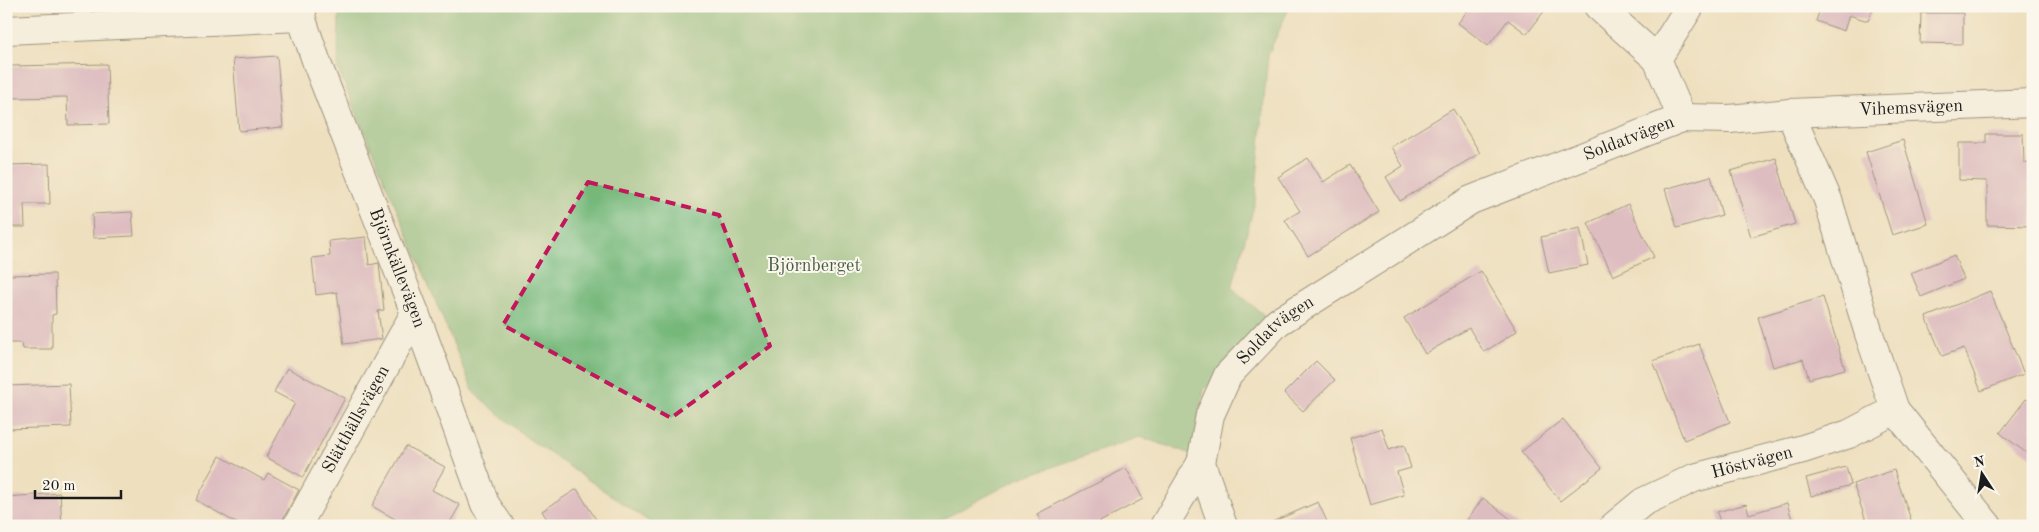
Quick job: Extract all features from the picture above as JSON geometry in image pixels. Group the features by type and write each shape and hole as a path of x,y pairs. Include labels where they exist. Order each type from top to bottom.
{"street":[{"path":"1598,6 1657,59 1682,118"},
{"path":"1657,59 1690,6"},
{"path":"6,30 302,12"},
{"name":"Björnkällevägen","path":"302,12 318,66 415,312 485,504 500,526"},
{"name":"Vihemsvägen","path":"1790,113 2033,103"},
{"path":"1790,113 1828,200 1869,334 1895,410 1988,526"},
{"name":"Soldatvägen","path":"1223,526 1201,463 1210,415 1228,375 1278,322 1471,200 1682,118 1730,119 1790,113"},
{"name":"Slätthällsvägen","path":"297,526 415,312"},
{"name":"Höstvägen","path":"1614,526 1643,502 1694,478 1803,449 1849,434 1895,410"},
{"path":"1164,526 1201,463"}],"highlighted area":[{"path":"588,182 719,215 770,346 671,418 503,325"}],"green space":[{"name":"Björnberget","path":"339,6 1290,6 1268,55 1255,202 1232,288 1265,316 1204,390 1191,454 1140,437 1020,478 930,526 664,526 651,523 526,437 474,393 338,69"}],"building":[{"path":"1471,6 1548,6 1527,34 1508,20 1488,46 1458,23"},
{"path":"1821,6 1874,6 1868,21 1849,15 1844,31 1816,21"},
{"path":"1921,13 1963,13 1963,44 1920,43"},
{"path":"277,56 283,127 239,131 233,59"},
{"path":"107,64 109,124 68,125 67,97 12,98 11,66"},
{"path":"1453,109 1480,153 1400,201 1386,177 1403,166 1391,147"},
{"path":"1986,134 2023,134 2024,163 2033,163 2033,226 1987,225 1987,181 1959,180 1959,143 1986,143"},
{"path":"1903,140 1928,224 1892,235 1866,152"},
{"path":"1308,158 1323,182 1350,165 1379,212 1308,256 1285,220 1300,211 1278,177"},
{"path":"1776,158 1795,224 1751,237 1731,171"},
{"path":"49,164 50,204 24,204 25,227 6,227 6,165"},
{"path":"1711,176 1722,215 1677,228 1665,189"},
{"path":"1628,204 1654,257 1613,276 1588,223"},
{"path":"132,212 134,236 93,238 92,214"},
{"path":"1580,228 1588,265 1549,273 1541,237"},
{"path":"366,237 369,265 379,263 384,310 378,311 382,339 344,344 337,292 316,295 312,258 330,256 329,241"},
{"path":"1954,255 1964,279 1921,297 1911,273"},
{"path":"1481,271 1517,331 1484,352 1469,328 1425,354 1404,318"},
{"path":"55,274 56,314 52,315 52,349 23,349 22,343 10,343 10,316 6,316 6,275"},
{"path":"1990,291 2024,374 1981,391 1964,348 1942,356 1926,317"},
{"path":"1823,297 1845,369 1809,379 1803,359 1773,367 1758,317"},
{"path":"1699,344 1730,422 1684,440 1653,361"},
{"path":"1316,361 1335,380 1303,411 1284,393"},
{"path":"287,368 345,398 303,477 266,457 295,403 274,392"},
{"path":"69,384 71,427 6,429 6,386"},
{"path":"2026,399 2033,404 2033,458 2000,433"},
{"path":"1563,419 1602,468 1560,501 1521,452"},
{"path":"1382,428 1389,450 1404,445 1411,468 1397,472 1404,495 1370,505 1350,438"},
{"path":"406,446 445,467 432,490 460,505 448,526 407,526 372,506"},
{"path":"220,456 264,480 268,473 299,490 279,526 237,526 238,524 196,500"},
{"path":"1846,467 1851,485 1811,496 1806,478"},
{"path":"1126,468 1143,499 1092,526 1043,526 1037,514"},
{"path":"1894,470 1912,523 1904,526 1868,526 1853,484"},
{"path":"577,489 600,526 551,526 542,511"},
{"path":"60,493 62,526 6,526 6,497"},
{"path":"1483,498 1520,526 1463,526"},
{"path":"1318,502 1329,526 1273,526 1272,522"},
{"path":"1787,503 1794,526 1721,526 1717,512 1746,504 1749,514"}]}
